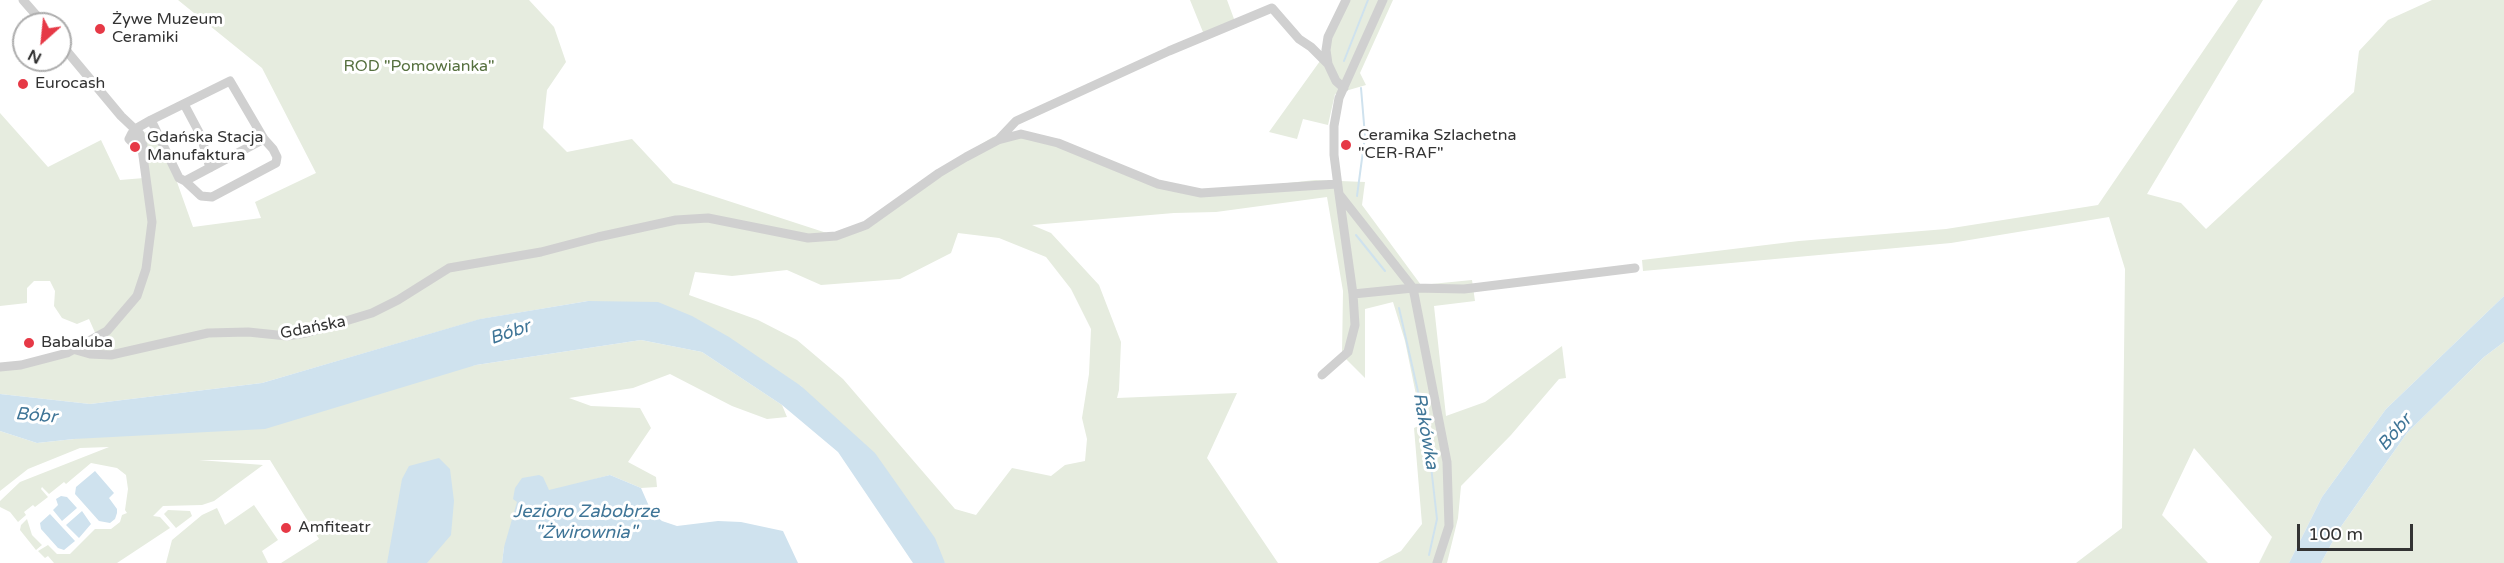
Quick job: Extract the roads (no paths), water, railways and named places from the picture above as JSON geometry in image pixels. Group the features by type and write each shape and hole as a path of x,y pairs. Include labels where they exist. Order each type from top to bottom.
{"street":[{"path":"23,0 34,12"},
{"path":"1311,47 1320,46 1328,37 1346,0"},
{"path":"1322,375 1348,352 1354,325 1353,294 1333,141 1340,98 1383,0"},
{"path":"998,140 1016,121 1158,55 1272,8 1299,39 1328,64"},
{"path":"1328,37 1326,50 1328,64 1336,81 1344,88"},
{"path":"72,57 121,116 138,131 151,120 230,81 264,139 273,149 277,157 276,163 212,197 201,196 179,177 151,120"},
{"path":"184,104 201,136 210,168"},
{"name":"Gdańska","path":"0,366 21,365 76,350 107,331 118,321 137,296 143,283 152,222 143,145 138,131"},
{"path":"998,140 1021,134 1058,143 1158,184 1201,193 1337,184"},
{"path":"185,182 264,139"},
{"name":"Gdańska","path":"76,350 90,354 111,355 208,333 248,332 287,336 306,333 372,313 398,300 449,268 538,253 629,230 692,219 734,222 808,238 836,236 866,225 939,173 998,140"},
{"path":"1339,194 1413,288 1447,462 1449,526 1437,563"},
{"path":"1353,294 1413,288 1464,289 1635,268"}],"water":[{"name":"Bóbr","path":"2504,296 2504,342 2484,357 2407,433 2340,528 2321,563 2289,563 2322,497 2386,409"},
{"name":"Bóbr","path":"588,301 658,302 692,316 729,337 801,386 875,453 935,538 945,563 913,563 838,452 782,405 702,352 641,340 476,365 265,429 37,443 0,431 0,394 90,404 262,383 480,319"},
{"path":"439,458 450,469 454,501 451,535 427,563 387,563 402,479 409,466"},
{"path":"95,471 114,493 109,498 117,509 117,513 115,519 110,523 99,521 75,494 76,487"},
{"name":"Jezioro Zabobrze \"Żwirownia\"","path":"539,475 543,477 549,490 610,475 641,488 652,513 662,521 677,526 718,521 741,522 783,531 798,563 502,563 504,547 517,502 513,499 515,488 522,478"},
{"path":"61,496 67,497 77,508 62,521 53,510 58,505 56,499"},
{"path":"82,511 91,524 79,538 66,525"},
{"path":"50,514 75,541 64,550 58,548 41,529 40,523"}],"waterway":[{"name":"Rakówka","path":"1344,61 1368,0"},
{"name":"Rakówka","path":"1357,196 1365,136 1361,88"},
{"name":"Rakówka","path":"1356,235 1385,271"},
{"name":"Rakówka","path":"1399,308 1427,431 1437,519 1429,555"}],"place":[{"name":"Żywe Muzeum Ceramiki","path":"100,29"},
{"name":"Eurocash","path":"23,84"},
{"name":"Ceramika Szlachetna \"CER-RAF\"","path":"1346,145"},
{"name":"Gdańska Stacja Manufaktura","path":"135,147"},
{"name":"Babaluba","path":"29,343"},
{"name":"Amfiteatr","path":"286,528"}],"park label":[{"name":"ROD \"Pomowianka\"","path":"419,67"}]}
